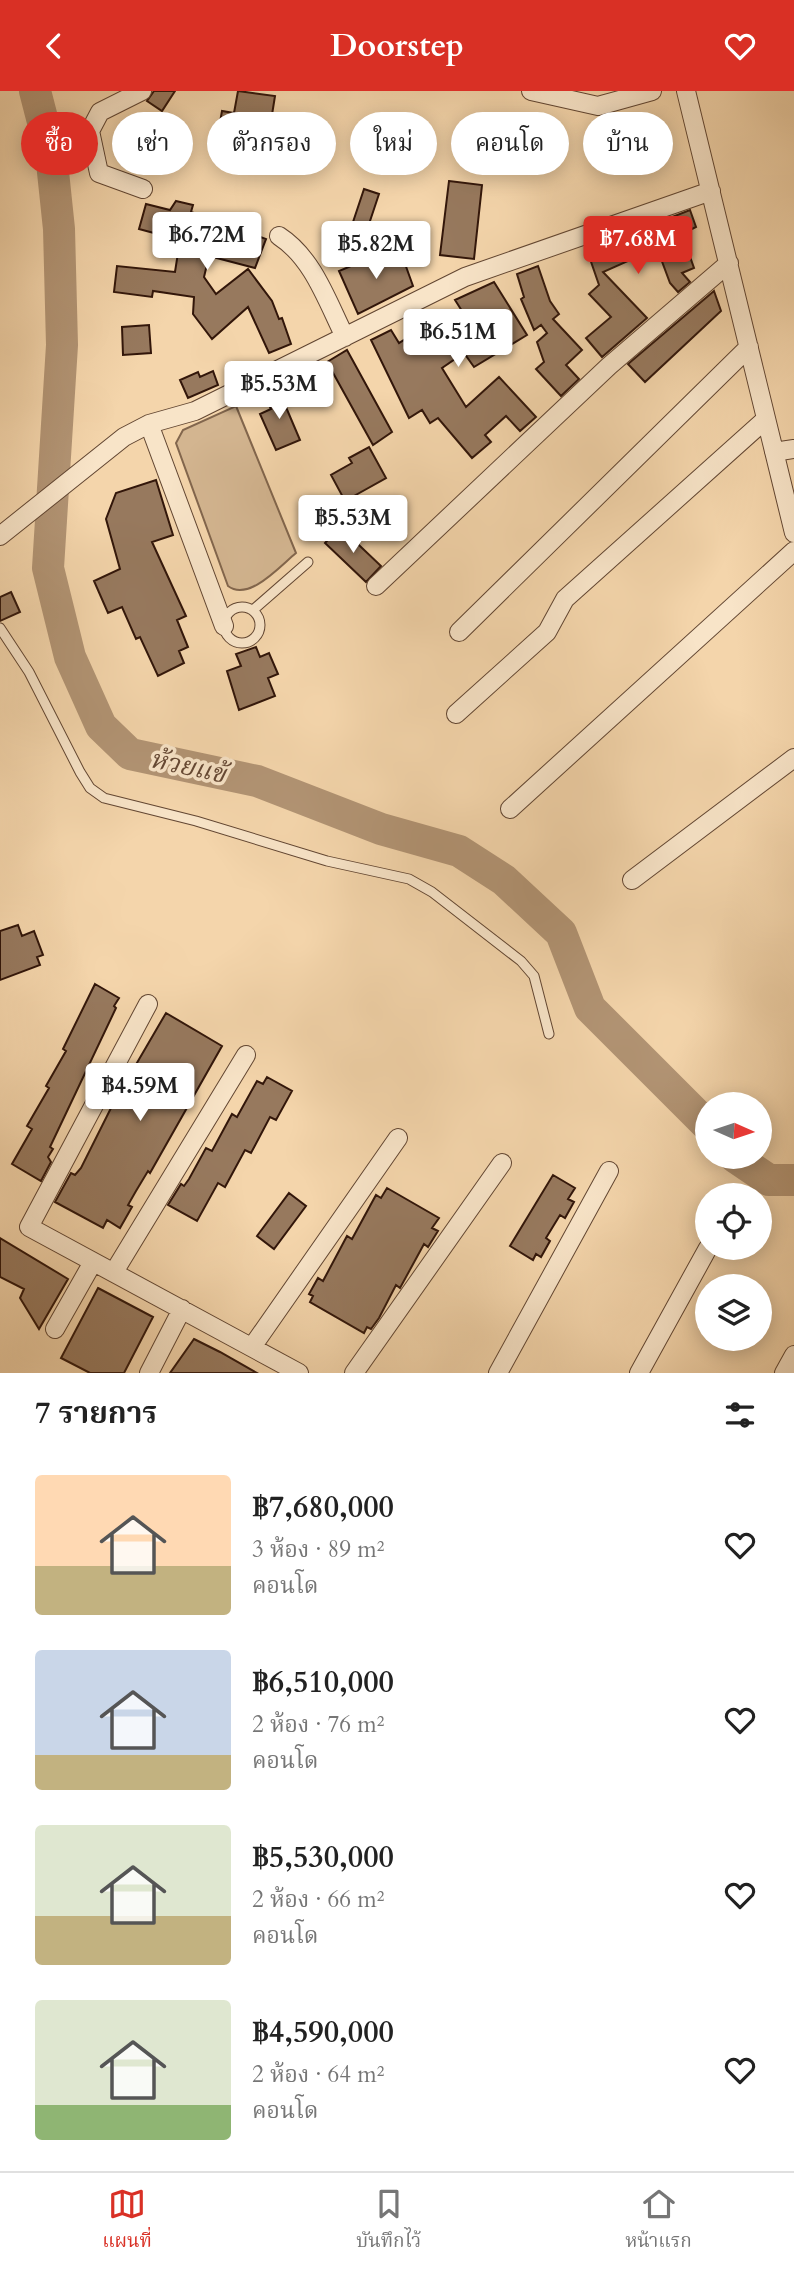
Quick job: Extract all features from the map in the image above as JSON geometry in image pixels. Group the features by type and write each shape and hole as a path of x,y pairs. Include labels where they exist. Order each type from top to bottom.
{"street":[{"path":"142,91 100,112 89,131 99,173 143,189"},
{"path":"531,91 598,106 652,91"},
{"path":"686,91 794,533"},
{"path":"0,536 124,437 149,424 195,411 465,277 710,191"},
{"path":"279,236 294,246 305,259 345,337"},
{"path":"376,586 609,366 729,263"},
{"path":"459,632 749,347"},
{"path":"456,714 547,632 565,599 766,419"},
{"path":"149,424 225,626"},
{"path":"774,452 794,449"},
{"path":"510,809 794,551"},
{"path":"632,880 794,758"},
{"path":"148,1004 29,1227 253,1347 272,1367 299,1373"},
{"path":"114,1272 246,1055"},
{"path":"253,1347 398,1139"},
{"path":"354,1373 502,1163"},
{"path":"498,1373 609,1171"},
{"path":"639,1373 701,1260"},
{"path":"55,1329 93,1262"},
{"path":"149,1373 182,1309"},
{"path":"784,1373 794,1355"}],"lane":[{"path":"253,610 308,562"},
{"path":"212,594 253,610 261,625 252,641 234,641 225,626 232,611 242,607"},
{"path":"0,628 29,672 80,772 104,799 195,821 327,861 409,879 432,892 521,961 534,976 550,1034"}],"shaded area":[{"path":"236,406 296,553 255,586 236,590 228,586 176,443 183,430"}],"building":[{"path":"154,91 175,91 162,111 147,101"},
{"path":"238,91 275,96 272,112 234,112"},
{"path":"449,181 482,185 474,259 440,255"},
{"path":"364,189 379,194 366,233 351,228"},
{"path":"176,201 193,205 191,212 266,239 255,268 209,256 204,277 216,294 248,269 272,301 279,319 282,318 291,344 269,353 248,307 212,339 193,314 194,297 153,291 152,297 114,292 117,266 175,272 180,240 139,229 146,204 170,210"},
{"path":"690,210 696,227 682,234 694,268 682,273 690,282 678,292 670,283 657,248 603,272 647,318 602,357 586,338 611,317 589,294 599,285 588,253 603,248 605,251 651,230 649,226"},
{"path":"382,253 404,261 413,286 358,314 339,271"},
{"path":"538,266 550,301 559,314 553,319 582,350 566,365 579,379 561,396 536,369 544,362 537,342 547,333 541,325 534,330 521,299 524,297 517,274"},
{"path":"494,282 527,335 474,367 464,353 442,368 466,407 499,377 536,417 520,431 506,416 485,435 491,442 472,458 438,418 430,423 422,410 409,418 371,340 391,330 399,343 418,331 423,339 462,311 455,300"},
{"path":"714,291 721,311 645,382 628,364"},
{"path":"149,325 151,353 123,355 122,327"},
{"path":"347,350 392,432 373,445 327,362"},
{"path":"213,371 218,385 188,398 180,380 198,372 200,377"},
{"path":"277,386 300,440 276,450 260,414 271,409 263,393"},
{"path":"369,447 386,478 345,501 331,475 352,463 349,458"},
{"path":"156,480 173,535 152,542 186,616 177,620 188,647 179,651 184,663 158,676 140,637 136,639 122,607 108,613 94,581 120,569 106,519 116,493"},
{"path":"340,527 381,566 366,582 325,543"},
{"path":"11,592 20,612 0,621 0,597"},
{"path":"256,647 260,657 269,653 278,674 268,678 275,696 239,710 227,671 241,666 236,654"},
{"path":"18,925 22,936 34,931 43,955 37,957 40,965 0,980 0,931"},
{"path":"95,984 119,998 50,1147 53,1149 48,1157 51,1162 41,1181 12,1164 32,1129 27,1126 49,1088 46,1086 66,1051 63,1049"},
{"path":"166,1013 222,1046 150,1173 148,1171 128,1205 132,1207 120,1228 107,1220 103,1228 55,1202 71,1173 75,1175 81,1168 113,1104"},
{"path":"267,1077 292,1091 276,1120 270,1117 251,1153 245,1150 225,1187 218,1183 197,1221 168,1205 181,1184 184,1186 189,1179 206,1148 212,1151 232,1114 237,1117 257,1081 263,1084"},
{"path":"553,1175 575,1188 568,1199 574,1202 565,1218 560,1215 546,1238 550,1241 541,1257 536,1254 533,1260 510,1246"},
{"path":"387,1188 439,1218 432,1228 438,1231 428,1247 424,1244 400,1288 396,1285 379,1318 371,1329 367,1327 364,1333 310,1302 313,1296 309,1294 318,1278 323,1281 347,1236 352,1239 376,1195 381,1198"},
{"path":"289,1193 306,1206 274,1249 257,1236"},
{"path":"0,1238 68,1279 39,1329 20,1298 24,1289 0,1277"},
{"path":"98,1288 153,1317 124,1373 90,1373 61,1358"},
{"path":"194,1339 220,1352 257,1373 170,1373"}],"waterway":[{"name":"ห้วยแข้","path":"35,91 51,153 59,229 62,345 48,568 70,657 101,726 130,754 257,781 381,829 459,851 504,880 561,933 590,1008 695,1113"},
{"name":"ห้วยแข้","path":"753,1169 769,1180 794,1180"}]}
